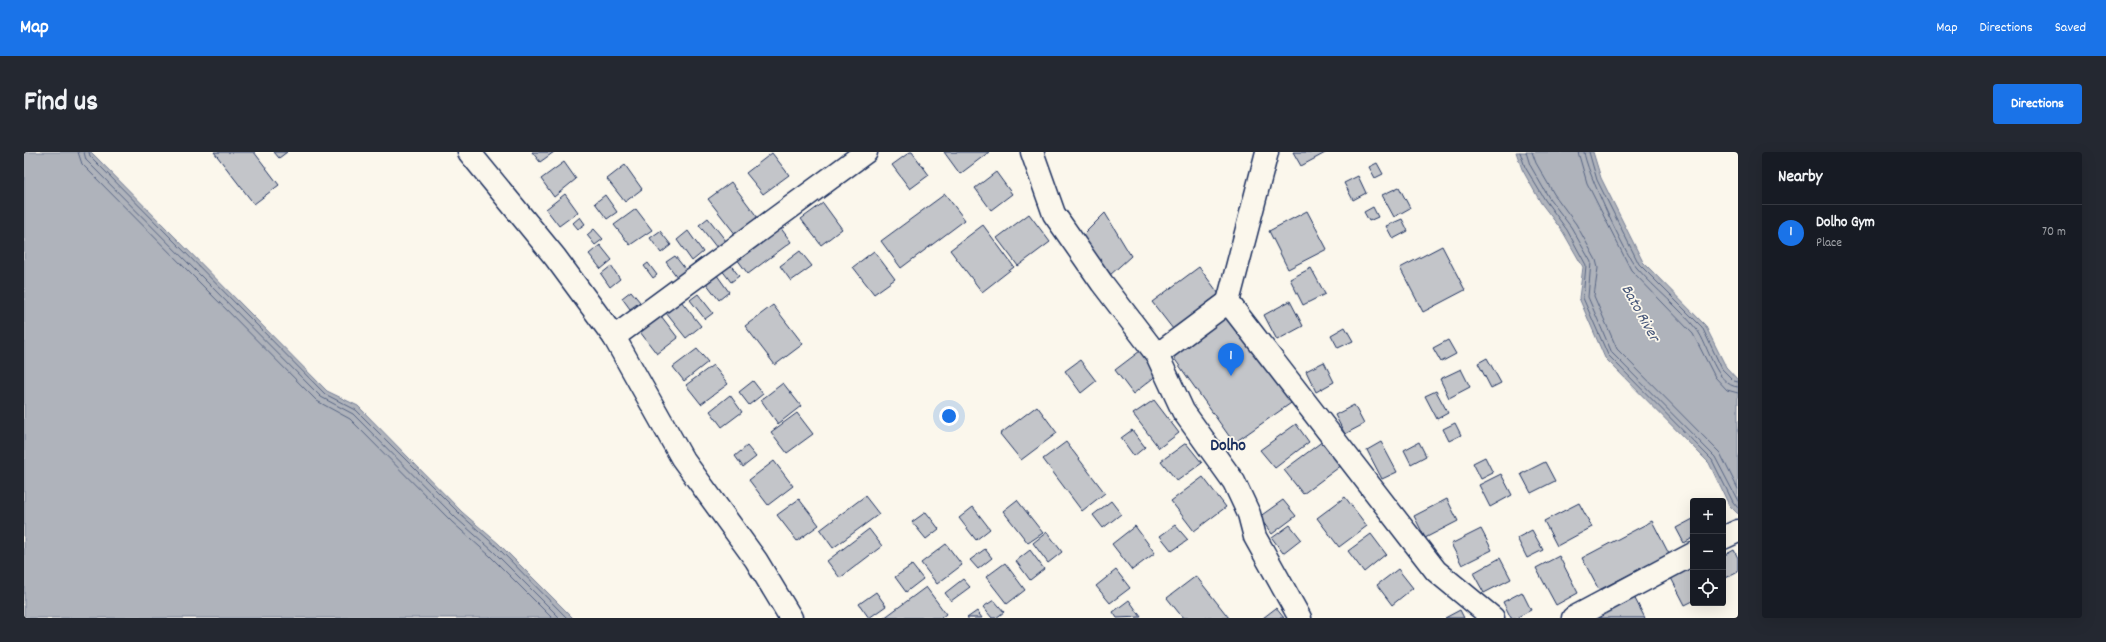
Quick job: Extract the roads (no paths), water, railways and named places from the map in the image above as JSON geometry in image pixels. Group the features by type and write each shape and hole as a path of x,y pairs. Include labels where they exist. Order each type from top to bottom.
{"street":[{"path":"469,152 555,257 614,337 682,458 756,560 791,618"},
{"path":"614,337 866,152"},
{"path":"1032,152 1054,214 1102,283 1157,355 1183,411 1234,482 1249,514 1255,538 1300,618"},
{"path":"1157,355 1228,302 1267,152"},
{"path":"1228,302 1436,571 1493,618"},
{"path":"1726,537 1738,531"},
{"path":"1573,618 1690,556"}],"water":[{"path":"24,152 91,152 327,391 358,406 462,512 499,544 573,618 24,618"},
{"name":"Bato River","path":"1516,152 1593,152 1601,178 1643,262 1705,325 1726,367 1738,380 1738,514 1729,505 1709,463 1605,358 1579,298 1583,267 1563,232 1541,203 1522,169"}],"place":[{"name":"Dolho Gym","path":"1231,376"}],"district":[{"name":"Dolho","path":"1228,444"}]}
